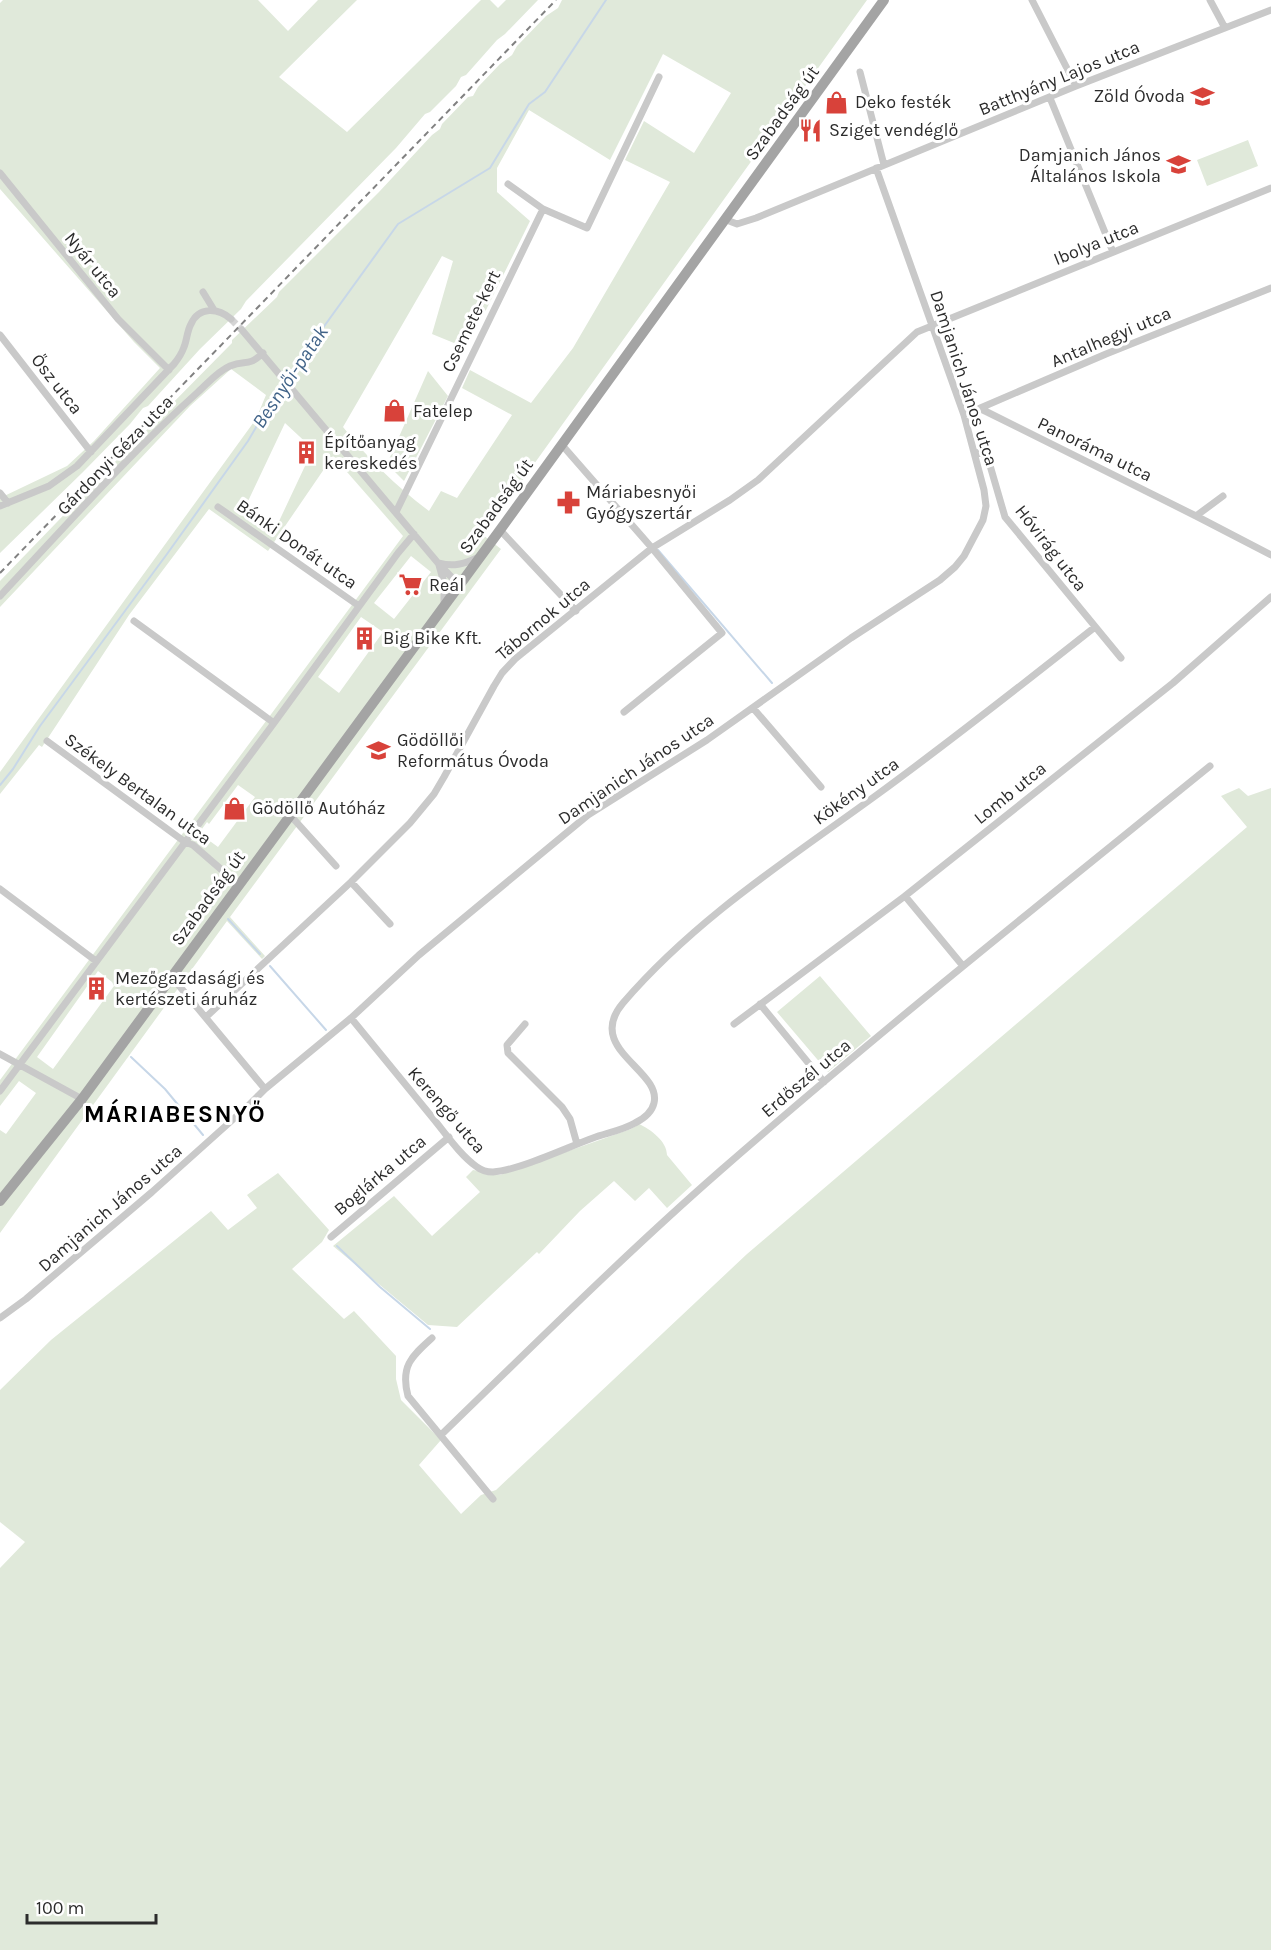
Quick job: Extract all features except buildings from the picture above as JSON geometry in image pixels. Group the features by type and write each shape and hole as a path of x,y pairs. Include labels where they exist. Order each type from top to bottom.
{"main road":[{"name":"Szabadság út","path":"0,1201 81,1099 562,446 884,0"}],"street":[{"path":"1032,0 1076,86"},
{"path":"1210,0 1225,28"},
{"name":"Batthyány Lajos utca","path":"724,219 737,224 746,221 1271,9"},
{"path":"860,72 884,165"},
{"path":"508,184 543,209 587,228 659,77"},
{"path":"1050,98 1113,252"},
{"name":"Damjanich János utca","path":"0,1318 26,1299 152,1192 419,956 588,815 707,740 851,638 940,580 955,567 974,538 985,512 986,498 964,415 876,168"},
{"name":"Nyár utca","path":"0,173 118,319 169,370"},
{"name":"Ibolya utca","path":"932,324 1271,188"},
{"name":"Csemete-kert","path":"396,512 543,209"},
{"name":"Antalhegyi utca","path":"964,415 1106,354 1271,288"},
{"path":"203,292 214,310"},
{"path":"0,494 4,504 49,486 70,471 169,370 179,357 195,317 206,311 214,310 224,313 231,319"},
{"name":"Tábornok utca","path":"206,1017 351,882 410,823 434,794 502,673 515,659 652,548 730,501 751,485 917,332 932,324"},
{"path":"242,330 459,585"},
{"name":"Ősz utca","path":"0,335 91,452"},
{"name":"Gárdonyi Géza utca","path":"0,596 198,392 223,370 235,364 252,362 263,353"},
{"name":"Panoráma utca","path":"981,409 1271,555"},
{"path":"562,446 652,548 722,633 624,712"},
{"name":"Hóvirág utca","path":"974,451 983,454 989,462 1005,517 1121,658"},
{"path":"1196,516 1223,496"},
{"name":"Bánki Donát utca","path":"218,507 359,606"},
{"path":"500,530 576,611"},
{"path":"0,1091 414,534"},
{"path":"438,563 452,566 480,557"},
{"path":"438,563 444,583 444,606"},
{"name":"Lomb utca","path":"734,1024 905,896 1173,683 1271,597"},
{"path":"134,621 274,723"},
{"name":"Kökény utca","path":"640,985 697,929 740,894 976,722 1095,627"},
{"path":"753,708 821,787"},
{"name":"Székely Bertalan utca","path":"47,741 185,842 193,845 238,885"},
{"name":"Erdőszél utca","path":"441,1435 702,1187 963,966 1210,766"},
{"path":"290,815 336,866"},
{"path":"351,882 390,924"},
{"path":"0,889 96,961"},
{"path":"905,896 963,966"},
{"path":"171,976 266,1089"},
{"name":"Kerengő utca","path":"351,1018 448,1137 476,1166 489,1172 521,1165 634,1124 646,1115 654,1105 652,1088 617,1045 612,1028 614,1016 640,985"},
{"path":"760,1004 824,1082"},
{"path":"525,1024 507,1044 508,1053 566,1111 577,1144"},
{"path":"0,1054 81,1099"},
{"name":"Boglárka utca","path":"331,1237 448,1137"},
{"path":"432,1338 411,1358 406,1371 405,1383 410,1400 493,1499"}],"green space":[{"path":"3,0 258,0 288,31 318,0 357,0 279,77 347,132 481,0 490,0 498,8 506,0 538,0 497,40 466,75 461,77 456,86 430,112 425,114 396,148 246,301 241,309 200,349 148,406 143,408 83,472 0,553 0,498 67,466 94,441 160,368 134,342 0,189 0,3"},
{"path":"562,0 867,0 483,535 501,549 230,917 265,956 262,959 227,921 0,1233 0,1130 6,1134 36,1093 19,1081 0,1106 0,1080 403,536 333,456 268,551 209,509 129,615 42,747 39,745 0,794 0,772 256,419 266,395 231,369 190,406 0,607 0,581 156,422 232,343 232,340 277,297 279,292 440,129 468,97 473,96 478,87 512,55 517,46 546,16 558,8","holes":["663,54 731,93 694,153 644,121 625,160 670,182 573,348 531,403 470,370 462,388 512,415 457,498 441,491 429,511 383,472 343,427 442,256 453,261 432,334 454,343 486,310 530,221 497,192 497,168 529,110 610,160","285,423 313,449 273,534 242,514","411,556 431,572 394,619 374,603","361,617 383,632 339,693 318,677","238,785 255,797 218,847 199,833 207,822 209,824","98,971 114,986 53,1069 37,1057"]},
{"path":"1248,140 1258,166 1207,186 1197,160"},
{"path":"428,371 448,396 404,481 387,464"},
{"path":"1239,788 1248,796 1271,788 1271,1950 0,1950 0,1568 25,1542 0,1522 0,1390 51,1340 211,1211 228,1230 257,1208 247,1195 278,1173 329,1230 322,1242 292,1269 344,1319 354,1311 396,1356 396,1379 401,1400 441,1440 419,1465 461,1514 481,1495 496,1490 747,1254 1247,827 1221,796"},
{"path":"820,976 871,1036 828,1072 777,1012"},
{"path":"639,1124 661,1140 667,1155 692,1185 667,1208 649,1188 635,1201 614,1181 580,1211 539,1254 537,1252 457,1327 428,1325 333,1246 394,1196 432,1236 480,1192 466,1177 473,1170 500,1175 631,1129"}],"waterway":[{"name":"Besnyői-patak","path":"286,379 398,224 490,168 529,104 545,92 606,0"},
{"name":"Besnyői-patak","path":"0,785 40,726 248,441 282,383"},
{"path":"658,550 772,683"},
{"path":"228,919 260,954"},
{"path":"270,966 326,1030"},
{"path":"131,1057 165,1089 203,1135"},
{"path":"337,1246 380,1287 430,1329"}],"tunnel":[{"path":"231,319 242,330"}],"railway":[{"path":"0,573 556,0"}],"place":[{"name":"Zöld Óvoda","path":"1203,96"},
{"name":"Deko festék","path":"837,102"},
{"name":"Sziget vendéglő","path":"811,130"},
{"name":"Damjanich János Általános Iskola","path":"1179,165"},
{"name":"Fatelep","path":"395,411"},
{"name":"Építőanyag kereskedés","path":"306,452"},
{"name":"Máriabesnyői Gyógyszertár","path":"568,502"},
{"name":"Reál","path":"411,585"},
{"name":"Big Bike Kft.","path":"365,638"},
{"name":"Gödöllői Református Óvoda","path":"379,750"},
{"name":"Gödöllő Autóház","path":"234,808"},
{"name":"Mezőgazdasági és kertészeti áruház","path":"97,988"}],"district":[{"name":"MÁRIABESNYŐ","path":"175,1114"}]}
